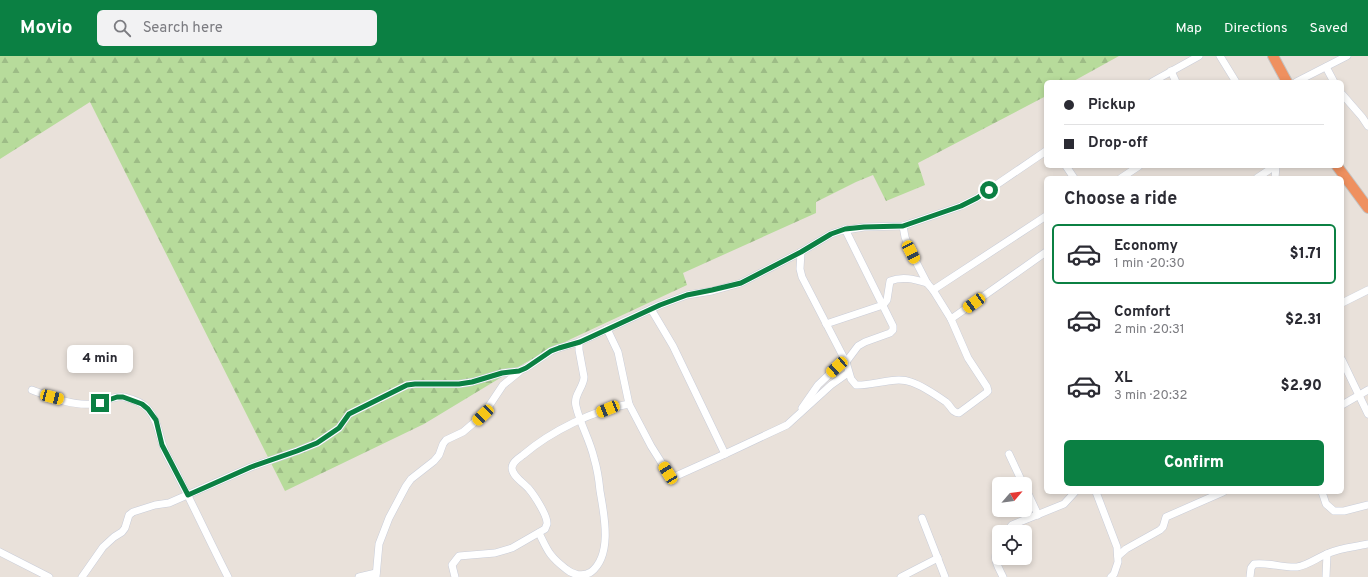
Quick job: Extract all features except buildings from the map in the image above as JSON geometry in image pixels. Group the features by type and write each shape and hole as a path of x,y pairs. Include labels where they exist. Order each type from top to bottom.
{"highway":[{"path":"1273,56 1286,80"},
{"path":"1339,168 1366,202"}],"street":[{"path":"1155,80 1199,56"},
{"path":"1220,56 1235,80"},
{"path":"1300,80 1326,67 1339,58 1347,56"},
{"path":"1326,67 1333,80"},
{"path":"1171,71 1175,80"},
{"path":"1344,96 1368,126"},
{"path":"90,577 93,563 97,554 108,541 122,532 125,528 128,515 155,505 169,503 251,467 317,443 339,428 349,414 407,385 459,384 472,382 502,373 519,371 551,351 580,342 651,309 687,295 741,283 801,252 831,234 845,229 903,226 961,206 977,198 1044,152"},
{"path":"1124,176 1136,168"},
{"path":"1259,176 1273,168"},
{"path":"933,290 1044,217"},
{"path":"801,252 800,269 802,277 846,362 851,380 856,385 864,386 902,380 911,382 948,403 957,414 988,391 987,387 968,358 951,319 927,283 911,252 905,237 903,226"},
{"path":"799,414 806,400 818,385 837,367 846,362 858,346 890,333 893,330 893,326 845,229"},
{"path":"951,319 1044,253"},
{"path":"826,324 883,305 887,300 890,281 908,278 927,283"},
{"path":"1344,302 1368,290"},
{"path":"651,309 673,346 725,454"},
{"path":"607,329 618,352 629,404 650,446 671,476 676,476 786,425 831,385 848,373"},
{"path":"539,533 549,555 570,572 578,575 588,574 598,565 602,557 605,540 605,514 594,456 585,435 576,405 576,395 584,381 579,350 580,342"},
{"path":"1344,364 1368,414"},
{"path":"359,577 376,575 379,544 389,518 411,479 434,461 439,455 442,444 446,440 463,432 483,415 503,385 519,371"},
{"path":"32,390 73,403 91,404 123,397 142,404 148,409 156,420 162,445 228,577"},
{"path":"1344,404 1368,390"},
{"path":"455,577 452,566 459,556 495,553 512,548 545,529 547,524 546,518 529,488 515,475 512,470 514,462 526,452 558,431 608,409 629,404"},
{"path":"1009,454 1020,477"},
{"path":"1012,525 1038,516 1064,504 1073,494"},
{"path":"1097,494 1117,547 1118,556 1114,574 1111,577"},
{"path":"1118,556 1126,548 1160,530 1163,527 1166,517 1218,494"},
{"path":"1323,494 1326,504 1334,511 1344,511 1368,505"},
{"path":"1032,503 1038,516"},
{"path":"922,518 945,577"},
{"path":"1250,577 1254,564 1260,563 1297,567 1339,550 1368,544"},
{"path":"1326,577 1327,554"},
{"path":"2,556 49,577"},
{"path":"901,577 938,558"},
{"path":"82,577 93,563"},
{"path":"998,565 1003,577"}],"green space":[{"path":"0,56 1119,56 1076,80 1044,80 1044,97 918,163 925,185 886,201 873,175 856,182 816,202 816,213 683,273 687,285 571,339 525,363 424,424 285,491 90,102 0,159"}],"route":[{"path":"100,403 117,397 123,397 142,404 148,409 156,420 162,445 188,495 251,467 317,443 339,428 349,414 354,410 407,385 438,383 459,384 472,382 502,373 519,371 551,351 580,342 660,305 697,292 741,283 801,252 831,234 845,229 903,226 961,206 989,190"}]}
